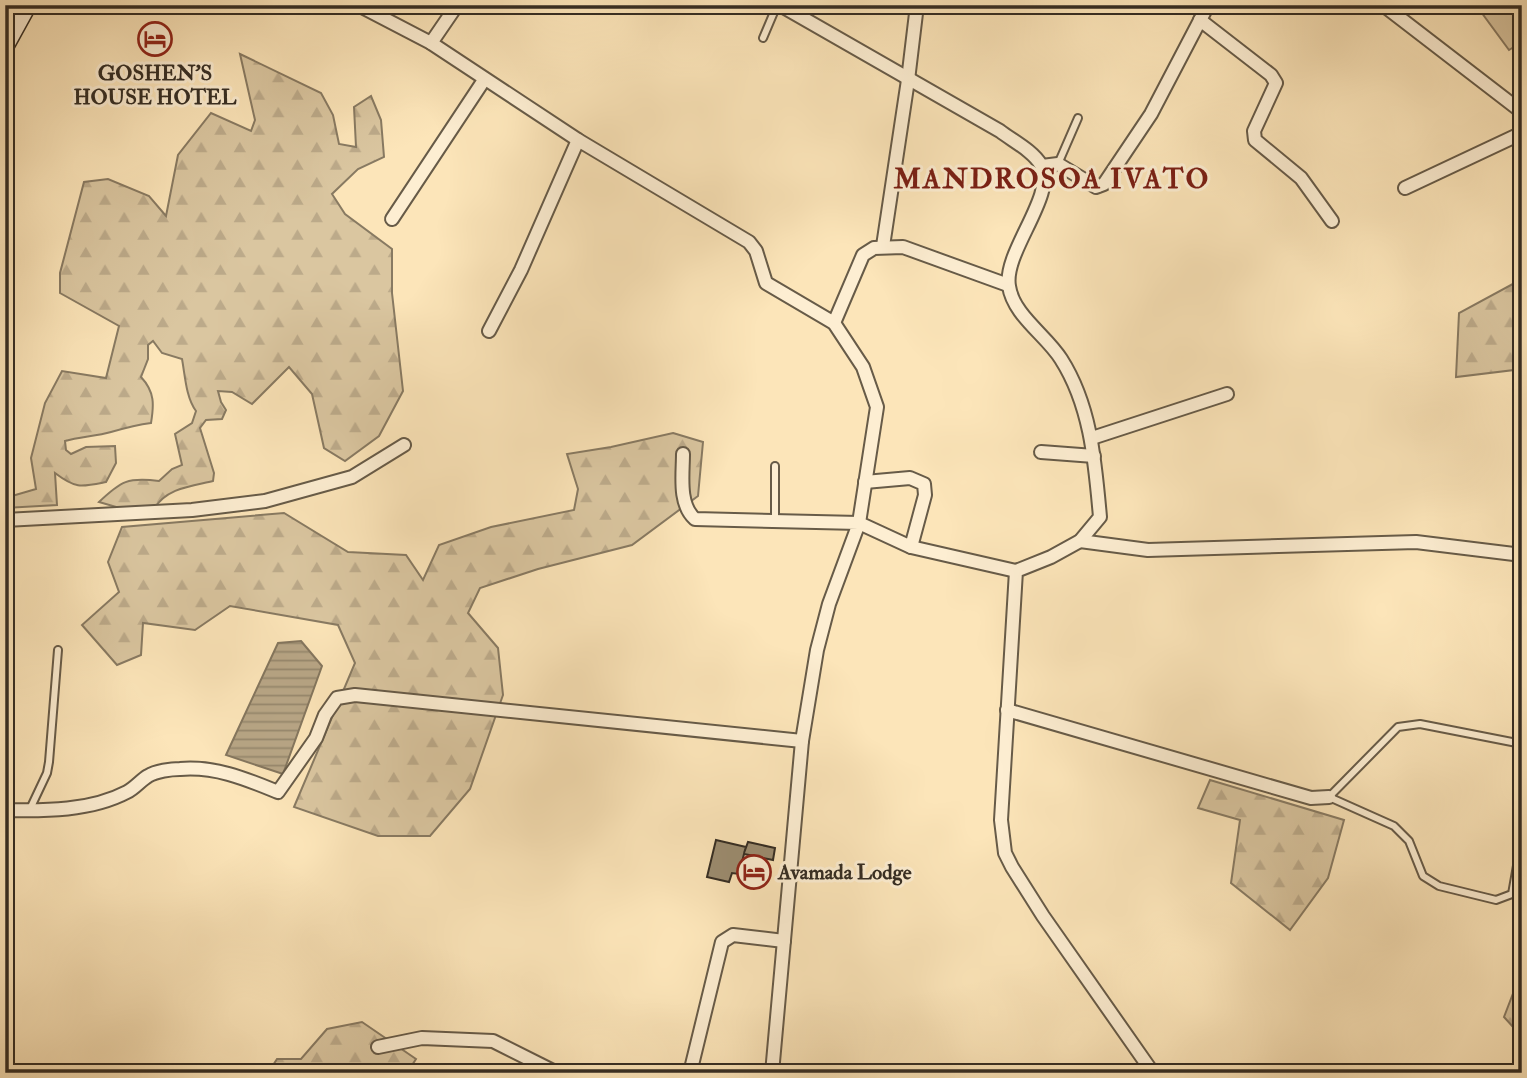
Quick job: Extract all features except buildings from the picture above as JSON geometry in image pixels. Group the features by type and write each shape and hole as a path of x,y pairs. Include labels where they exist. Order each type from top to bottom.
{"main road":[{"path":"5,44 27,5"}],"street":[{"path":"431,43 457,5"},
{"path":"683,454 684,499 695,519 859,523 911,547 1016,571 1051,557 1080,541 1100,517 1092,438 1080,396 1060,358 1013,299 1008,285 1010,267 1044,184 1042,166 1026,149 1000,131 779,5"},
{"path":"883,246 917,5"},
{"path":"1042,166 1058,164 1096,187 1104,184 1151,114 1208,5"},
{"path":"1383,5 1522,112"},
{"path":"363,6 431,43 578,140 749,242 756,251 766,283 835,323 863,367 877,407 859,523 830,604 817,650 802,741 772,1073"},
{"path":"1200,20 1271,75 1276,83 1254,131 1255,140 1301,178 1332,221"},
{"path":"392,219 484,80"},
{"path":"1405,188 1522,134"},
{"path":"489,331 522,270 578,140"},
{"path":"835,323 863,255 883,246 903,247 1008,285"},
{"path":"1092,438 1227,394"},
{"path":"5,520 192,510 265,500 352,477 404,444"},
{"path":"1041,452 1094,456"},
{"path":"865,482 910,478 923,484 925,495 911,547"},
{"path":"1080,541 1147,550 1416,542 1522,555"},
{"path":"1016,571 1001,820 1005,853 1043,916 1153,1073"},
{"path":"5,810 29,811 102,801 128,792 150,774 178,769 207,768 278,792 316,738 325,715 337,698 355,695 802,741"},
{"path":"1007,710 1311,798 1329,797"},
{"path":"690,1073 722,942 733,936 785,941"},
{"path":"378,1047 422,1038 493,1041 557,1073"}],"lane":[{"path":"763,38 779,5"},
{"path":"1058,164 1078,118"},
{"path":"775,466 775,521"},
{"path":"29,811 47,773 49,762 58,650"},
{"path":"1519,854 1512,894 1496,900 1439,886 1423,876 1409,841 1394,826 1329,797 1398,727 1420,724 1522,744"}],"green space":[{"path":"1476,5 1522,5 1522,42 1509,50"},
{"path":"240,54 321,93 333,115 339,144 356,147 354,107 371,96 381,120 384,157 358,169 332,194 345,214 392,249 392,293 403,391 379,436 345,461 324,448 312,394 289,367 252,404 232,392 218,391 226,410 222,419 206,420 200,428 214,473 213,481 172,492 154,509 123,509 99,502 119,485 132,480 159,481 172,469 182,465 175,434 192,423 196,411 188,393 182,359 162,353 153,341 148,345 148,359 141,377 149,388 152,399 151,423 65,441 66,450 71,454 86,447 115,446 116,463 106,482 79,485 68,482 55,473 57,505 5,508 5,498 36,489 31,458 45,403 62,371 106,378 119,326 60,293 60,273 84,182 108,179 149,196 166,216 178,155 211,113 251,131 255,120"},
{"path":"1522,279 1522,369 1456,377 1459,313"},
{"path":"673,433 703,442 698,496 632,545 538,569 480,588 468,613 498,648 503,695 470,789 430,836 378,836 294,807 355,663 338,625 230,606 195,630 143,623 141,655 117,665 82,625 119,592 108,562 122,527 284,513 348,552 406,555 423,580 439,545 491,527 574,510 578,489 567,454"},
{"path":"1210,780 1344,820 1328,878 1290,930 1231,883 1240,820 1198,808"},
{"path":"1522,970 1522,1037 1504,1017"},
{"path":"362,1022 416,1059 407,1073 268,1073 277,1059 301,1059 327,1029"}],"shaded area":[{"path":"301,641 322,666 283,774 226,755 278,643"}],"place":[{"name":"GOSHEN'S HOUSE HOTEL","path":"155,39"},
{"name":"Avamada Lodge","path":"754,872"}],"district":[{"name":"MANDROSOA IVATO","path":"1052,178"}]}
